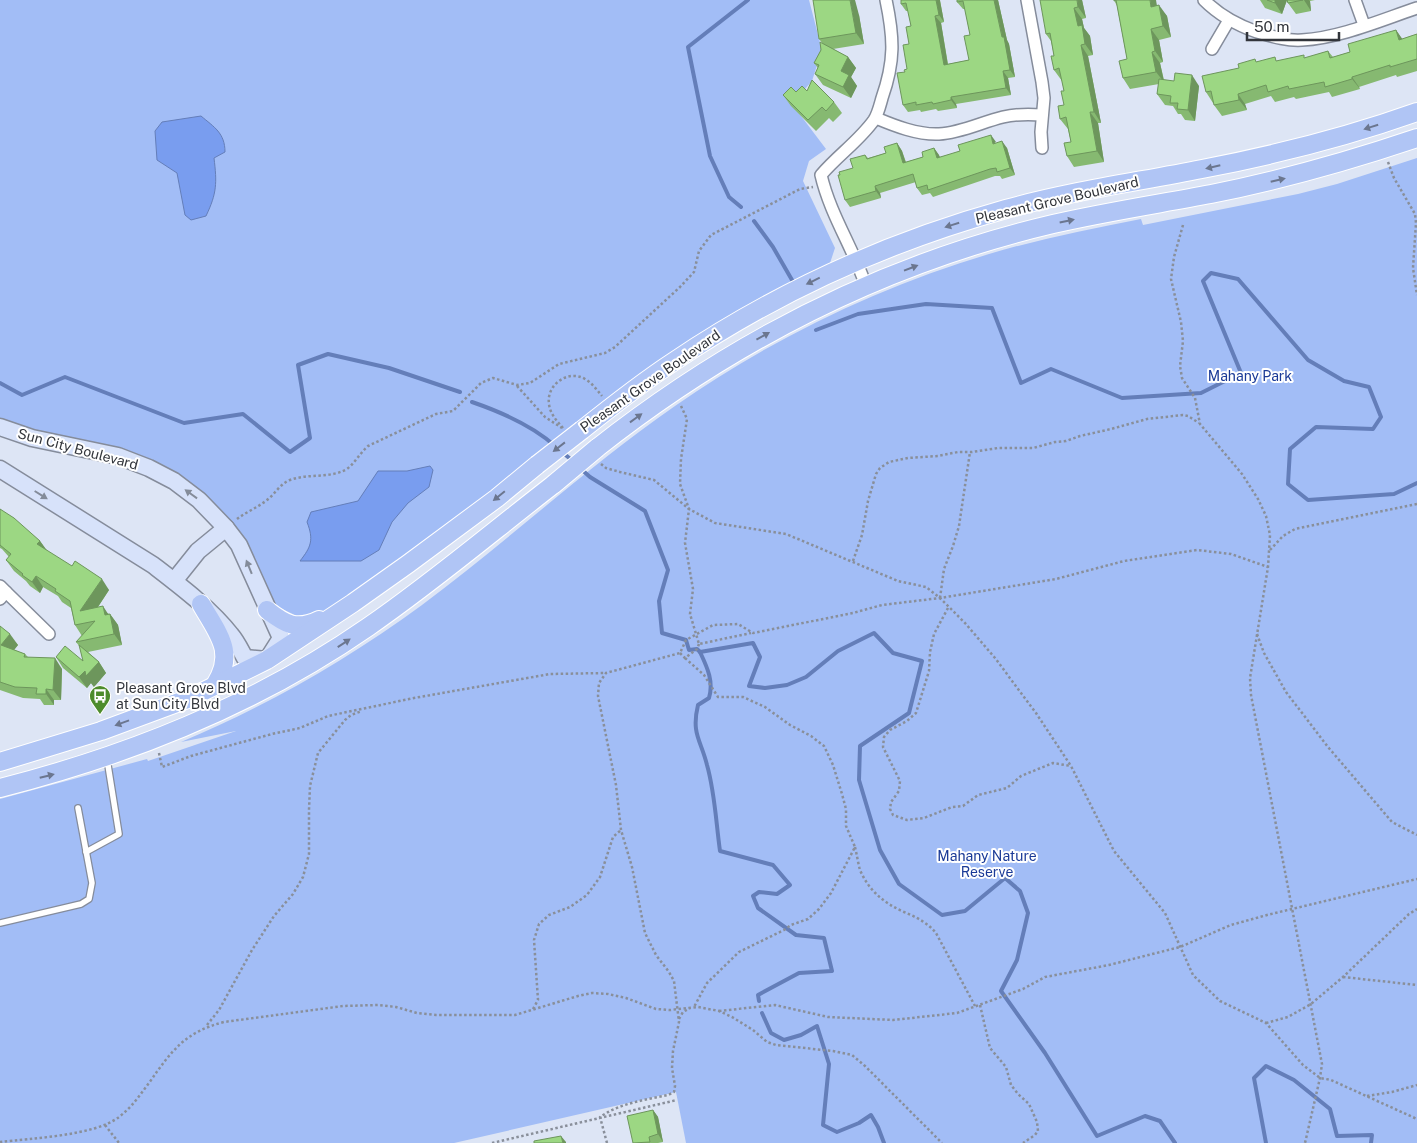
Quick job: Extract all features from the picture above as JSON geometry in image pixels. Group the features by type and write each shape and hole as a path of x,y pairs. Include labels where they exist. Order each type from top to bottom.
{"main road":[{"name":"Pleasant Grove Boulevard","path":"0,762 101,731 190,698 267,660 353,603 490,503 537,465 573,430 611,407 672,362 721,331 790,293 857,260 947,227 1008,208 1085,191 1203,169 1312,144 1417,112"},
{"name":"Pleasant Grove Boulevard","path":"0,788 55,774 156,739 228,707 279,681 336,648 443,572 554,484 598,455 673,391 769,333 817,308 866,286 954,252 1030,230 1288,177 1384,150 1417,138"},
{"path":"267,610 282,622 296,626 309,625 353,603"},
{"path":"201,604 223,643 225,664 222,675 216,685"}],"street":[{"path":"866,286 857,260 829,203 821,175 834,160 851,147 876,118 888,83 893,57 892,28 886,0"},
{"path":"1027,0 1044,98 1040,132 1042,148"},
{"path":"1204,0 1230,20 1266,35 1300,40 1318,38 1417,8"},
{"path":"1355,0 1364,25"},
{"path":"1212,49 1230,20"},
{"path":"876,118 913,131 939,134 968,128 1004,117 1023,114 1042,115"},
{"name":"Sun City Boulevard","path":"0,427 32,438 118,456 149,468 174,482 199,500 226,528 239,545 281,638 267,660"},
{"path":"0,469 153,565 201,604 231,635 245,658 267,660 279,681"},
{"path":"174,581 198,551 226,528"},
{"path":"2,592 49,634"}],"lane":[{"path":"86,852 119,834 106,757"},
{"path":"0,924 81,904 89,899 92,883 78,808"}],"path":[{"path":"1384,150 1394,178 1415,214 1413,268 1417,295"},
{"path":"226,528 266,501 285,482 291,479 312,476 335,475 349,467 368,446 436,414 453,410 481,383 493,378 517,385 530,383 559,364 605,353 680,287 694,272 699,251 711,235 800,189 823,185"},
{"path":"1183,226 1174,257 1171,279 1182,322 1183,340 1180,366 1182,378 1195,398 1200,424"},
{"path":"573,430 551,413 548,404 553,386 560,380 571,376 584,378 592,384 611,407"},
{"path":"517,385 545,417 573,430"},
{"path":"673,391 687,419 681,458 680,484 689,509 685,543 694,589 690,614 699,644 697,649 685,658"},
{"path":"854,561 862,535 872,487 880,468 899,459 998,448 1026,449 1042,447 1150,418 1183,415 1200,424 1242,474 1266,516 1270,535 1268,566 1250,678 1251,695 1322,1064 1305,1143"},
{"path":"940,598 944,569 954,546 959,526 970,452"},
{"path":"598,455 606,468 654,480 689,509 715,522 786,534 898,581 926,587 940,598 965,623 995,658 1036,713 1070,766 1114,851 1165,913 1193,975 1220,1001 1266,1022 1303,1065 1320,1078 1330,1080 1417,1119"},
{"path":"1269,551 1283,536 1296,529 1417,504"},
{"path":"699,644 853,613 882,605 940,598 1056,579 1124,561 1197,550 1231,554 1268,566"},
{"path":"948,608 934,634 930,652 929,671 916,713 907,721 890,730 884,737 883,747 901,786 891,802 890,809 893,814 907,820 924,818 952,807 963,806 978,795 1007,788 1022,776 1053,763 1070,766"},
{"path":"680,653 686,640 713,625 738,624 753,633"},
{"path":"1257,632 1264,653 1286,692 1328,748 1392,822 1417,836"},
{"path":"680,653 704,676 718,698 743,697 765,707 824,746 833,765 842,794 846,809 846,826 855,847 861,872 877,896 888,905 916,917 932,928 975,1006"},
{"path":"156,739 162,767 200,754 300,728 328,716 414,698 550,674 606,673 680,653"},
{"path":"600,1117 610,1109 674,1092 672,1059 678,1019 674,981 656,955 645,933 632,868 621,830 616,785 598,696 599,684 606,673"},
{"path":"206,1026 219,1010 252,950 274,916 293,894 303,877 309,854 310,786 318,753 351,715 373,708"},
{"path":"533,1009 538,1000 534,940 539,924 549,915 570,908 587,895 600,877 613,837 621,830"},
{"path":"678,1019 683,1012 693,1007 707,984 739,952 808,918 819,909 831,893 855,847"},
{"path":"718,1011 775,1005 828,1016 893,1020 958,1012 1023,989 1045,977 1109,965 1180,947 1231,925 1417,879"},
{"path":"1266,1022 1288,1017 1311,1004 1343,977 1409,914 1417,909"},
{"path":"1343,977 1417,985"},
{"path":"0,1142 60,1135 105,1125 118,1118 134,1104 172,1051 189,1036 206,1026 343,1006 378,1005 436,1015 515,1015 592,993 626,998 656,1008 678,1009 693,1007 718,1011 753,1030 767,1042 776,1045 852,1055 942,1143"},
{"path":"980,1005 990,1048 1006,1067 1011,1085 1029,1104 1037,1122 1038,1131 1023,1143"},
{"path":"1366,1096 1392,1092 1417,1085"},
{"path":"492,1143 677,1100"},
{"path":"600,1117 607,1143"},
{"path":"105,1125 119,1143"}],"green space":[{"path":"0,0 809,0 822,50 812,81 792,104 826,149 809,161 803,181 835,248 828,269 671,357 480,504 319,616 303,619 276,606 244,543 130,455 0,420"},
{"path":"1417,158 1417,1143 686,1143 676,1092 454,1143 0,1143 0,799 147,759 148,761 236,731 181,742 244,713 306,681 365,645 454,581 642,429 749,359 826,317 907,282 989,254 1141,219 1143,225 1298,194 1337,184"}],"shaded area":[{"path":"201,116 221,135 225,145 225,152 214,158 215,188 206,216 191,220 185,215 177,173 157,160 155,131 162,122"},
{"path":"430,466 433,470 429,487 408,503 392,522 379,550 361,561 300,561 307,552 311,539 307,522 311,512 358,501 378,471 407,471"}],"building":[{"path":"813,0 850,0 856,33 819,39"},
{"path":"901,0 936,0 939,15 935,16 944,65 969,60 964,36 970,35 963,1 957,2 957,0 994,0 1002,37 1004,37 1010,70 1003,71 1006,88 951,97 951,100 933,104 932,102 916,105 916,102 903,105 897,73 905,72 904,70 907,69 903,45 909,44 906,27 911,26 906,3 901,4"},
{"path":"1040,0 1077,0 1078,7 1074,8 1078,26 1082,25 1085,44 1081,45 1094,112 1090,112 1097,151 1067,156 1064,143 1071,142 1066,117 1060,119 1058,106 1064,105 1061,91 1064,91 1059,68 1054,70 1051,56 1054,56 1050,33 1046,34"},
{"path":"1116,0 1150,0 1151,7 1159,5 1163,26 1151,29 1155,51 1152,52 1156,72 1123,78 1119,61 1127,59"},
{"path":"1287,0 1303,0 1288,3"},
{"path":"1396,30 1399,40 1417,34 1417,59 1390,67 1390,65 1325,87 1324,82 1289,89 1288,86 1268,92 1266,85 1238,94 1239,100 1214,105 1211,91 1206,92 1202,76 1239,68 1238,64 1255,59 1256,62 1275,57 1276,61 1304,55 1304,58 1328,51 1330,58 1350,52 1348,44"},
{"path":"820,42 848,57 841,71 849,75 843,87 815,74 819,65 814,63 821,50"},
{"path":"1175,73 1192,75 1188,110 1177,109 1178,103 1170,103 1171,96 1157,94 1159,79 1174,81"},
{"path":"812,80 834,102 826,111 822,107 808,120 783,95 791,87 796,92 802,86 807,91"},
{"path":"991,135 993,144 1002,141 1010,168 997,172 996,168 990,169 928,190 927,185 917,188 913,174 875,186 876,191 845,200 838,175 840,175 839,172 853,168 850,159 865,155 867,159 886,153 884,147 897,143 903,163 923,157 922,152 934,148 937,158 960,151 958,145"},
{"path":"0,509 14,518 40,541 37,544 72,566 75,561 102,579 80,611 103,606 105,615 110,614 114,634 76,642 95,621 75,625 70,601 36,576 32,582 6,560 11,554 0,545"},
{"path":"0,626 10,634 1,645 25,654 24,657 55,658 53,690 46,689 46,694 36,694 37,688 15,687 0,682"},
{"path":"79,645 99,662 86,676 85,671 79,677 56,657 65,646 83,661"},
{"path":"653,1110 658,1134 649,1137 650,1142 633,1143 627,1116"},
{"path":"561,1136 563,1143 534,1143 534,1141"}],"waterway":[{"path":"741,207 729,197 710,156 688,47 748,0"},
{"path":"754,221 773,247 792,280"},
{"path":"816,330 858,314 926,304 992,308 1021,383 1051,369 1122,398 1201,393 1241,373 1203,281 1211,273 1238,279 1308,360 1344,381 1369,387 1381,417 1373,429 1316,427 1290,449 1288,484 1308,500 1394,494 1417,483"},
{"path":"0,383 22,395 65,377 184,423 243,414 290,452 310,438 298,365 328,354 389,368 460,392"},
{"path":"472,402 516,420 546,438 555,446"},
{"path":"562,452 574,462"},
{"path":"581,469 590,477 645,511 668,570 659,601 662,633 686,640 689,650 697,649 700,652 753,643 760,657 749,686 765,688 787,685 806,677 838,651 874,633 893,653 922,661 909,713 860,746 859,780 880,850 899,884 942,915 965,911 1005,878 1020,891 1028,913 1017,960 1001,991 1045,1053 1097,1136 1145,1116 1160,1121 1175,1143"},
{"path":"700,652 711,686 709,698 698,705 696,730 705,756 712,786 720,851 773,865 790,885 777,894 759,892 753,896 758,908 796,935 824,938 832,971 799,973 758,995 759,1001"},
{"path":"762,1013 771,1033 784,1040 801,1035 817,1026 829,1064 823,1125 837,1132 859,1123 871,1115 884,1143"},
{"path":"1266,1143 1254,1078 1266,1066 1294,1080 1330,1109 1337,1136 1372,1135 1371,1143"}],"place":[{"name":"Pleasant Grove Blvd at Sun City Blvd","path":"100,715"}],"park label":[{"name":"Mahany Park","path":"1250,376"},
{"name":"Mahany Nature Reserve","path":"987,864"}]}
